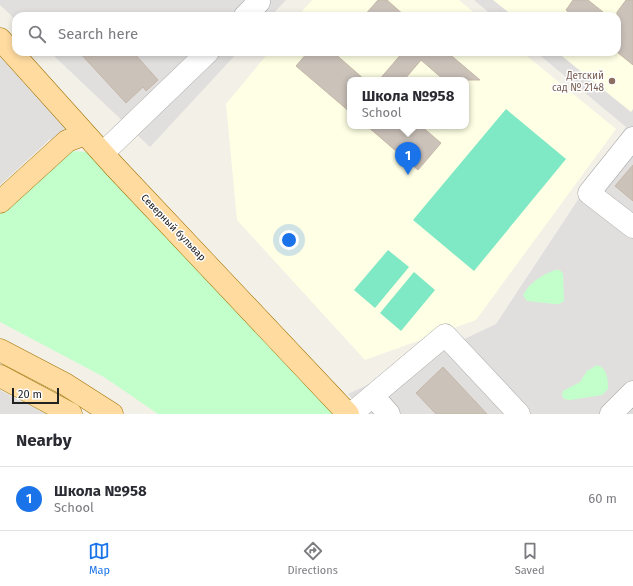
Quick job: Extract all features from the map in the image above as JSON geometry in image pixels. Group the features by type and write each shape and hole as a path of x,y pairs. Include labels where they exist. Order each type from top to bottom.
{"main road":[{"name":"Северный бульвар","path":"0,39 12,52"},
{"name":"Северный бульвар","path":"15,56 85,134 348,414"},
{"path":"0,202 67,141 85,134"},
{"path":"0,350 65,384 112,414"},
{"path":"0,376 71,414"}],"lane":[{"path":"103,153 204,56"},
{"path":"633,138 589,193 633,227"},
{"path":"352,414 445,335 519,414"},
{"path":"611,414 633,392"},
{"path":"373,396 389,414"}],"shaded area":[{"path":"0,0 286,0 275,12 12,12 12,16 0,5"},
{"path":"312,0 459,0 473,12 302,12"},
{"path":"474,0 633,0 633,414 365,414 348,394 496,324 626,127 541,56 621,56 621,12 488,12"},
{"name":"Детский сад № 2148","path":"493,0 633,0 633,109 631,112 562,56 621,56 621,12 508,12"},
{"path":"0,56 44,103 76,127 55,143 50,139 0,185"},
{"path":"54,56 234,56 150,147"},
{"path":"266,56 527,56 616,129 476,320 365,360 237,220 226,104"},
{"path":"0,390 46,414 0,414"}],"green space":[{"path":"506,109 566,159 474,271 413,220"},
{"path":"70,151 89,152 336,414 158,414 104,377 0,322 0,213"},
{"path":"388,250 409,267 375,308 354,290"},
{"path":"555,270 560,270 563,274 564,301 559,304 555,304 527,301 523,295 529,286 541,277"},
{"path":"414,272 435,290 401,331 380,313"},
{"path":"597,365 605,371 608,389 602,395 570,400 564,399 562,395 563,391 580,382 587,371"}],"building":[{"path":"378,0 387,0 400,12 368,12"},
{"path":"573,0 588,0 603,12 568,12 566,10"},
{"path":"626,0 633,0 633,65 621,55 621,12 617,12"},
{"path":"83,56 137,56 158,80 146,91 143,87 126,103"},
{"path":"305,56 338,56 362,77 347,77 347,109 296,66"},
{"path":"400,56 452,56 480,80 469,80 469,77 441,77 421,60 407,77 382,77"},
{"path":"370,129 425,129 441,143 418,170"},
{"path":"633,165 633,201 615,186"},
{"path":"443,367 487,414 436,414 416,393"}],"place":[{"name":"Детский сад № 2148","path":"612,81"},
{"name":"Школа №958","path":"408,175"}]}
